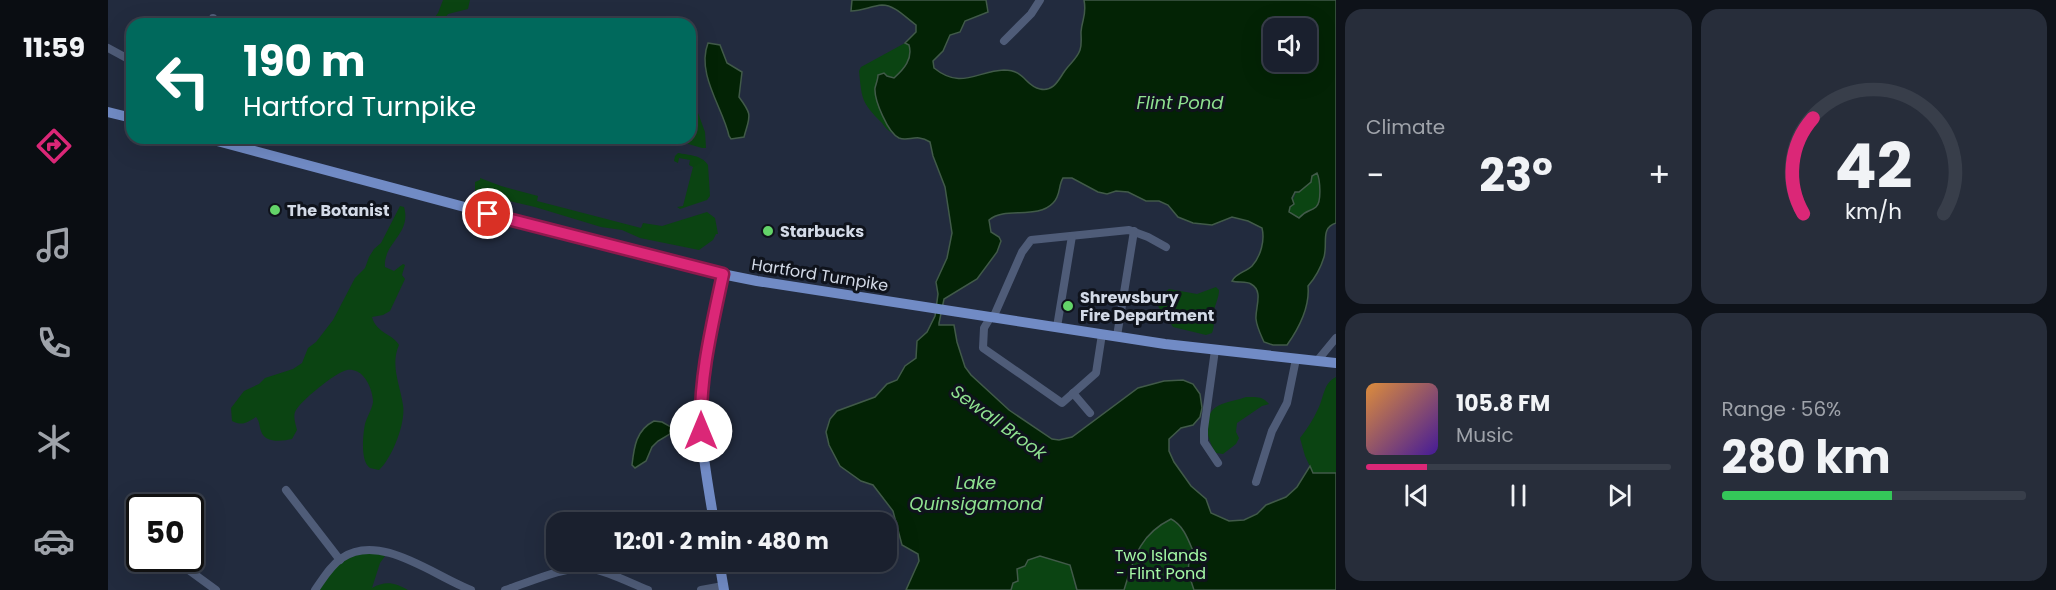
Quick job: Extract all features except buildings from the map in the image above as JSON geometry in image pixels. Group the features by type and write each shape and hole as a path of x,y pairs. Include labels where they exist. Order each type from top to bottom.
{"main road":[{"path":"108,112 126,116"},
{"name":"Hartford Turnpike","path":"228,144 723,274 788,287 1215,350 1336,363"},
{"path":"713,512 702,436 701,402 705,364 723,274"},
{"path":"722,572 724,588"}],"street":[{"path":"1004,41 1031,14 1040,0"},
{"path":"108,48 126,58"},
{"path":"1102,334 1096,373 1062,403 988,352 983,348 982,343 984,328 992,318 1029,241 1129,230 1167,248"},
{"path":"1117,336 1134,231"},
{"path":"1057,327 1072,236"},
{"path":"1317,361 1336,338"},
{"path":"1215,350 1204,442 1218,463"},
{"path":"1256,482 1272,431 1287,403 1296,359"},
{"path":"1073,393 1090,413"},
{"path":"286,490 340,560"},
{"path":"315,590 327,572 340,560 358,551 381,550 395,555 454,587 471,590"},
{"path":"505,590 564,571 583,568 598,571 648,590"},
{"path":"190,572 216,590"},
{"path":"701,590 724,588"}],"green space":[{"path":"443,0 470,0 468,9 448,14 445,18 434,18"},
{"path":"905,43 909,45 909,59 894,78 887,76 878,81 875,92 892,133 866,105 859,71 861,67"},
{"path":"696,107 705,132 706,148 688,144 696,144"},
{"path":"678,153 699,157 708,165 710,196 707,200 680,209 677,207 683,206 693,167 689,165 690,160 679,158 678,163 674,161"},
{"path":"1317,173 1320,190 1318,204 1300,218 1289,212 1293,199 1302,184"},
{"path":"480,178 538,196 537,201 641,228 643,223 662,226 707,212 715,218 718,234 699,250 640,238 622,230 601,227 535,207 478,194 475,191 475,182"},
{"path":"400,206 404,207 404,224 388,251 385,267 394,271 403,264 405,265 402,275 405,279 390,311 372,317 377,327 399,345 395,360 403,405 402,421 397,440 384,464 379,470 370,468 365,460 364,429 373,399 365,379 354,370 347,370 335,376 298,407 294,417 297,430 292,439 275,441 266,438 256,417 244,423 232,421 231,408 244,391 259,384 265,378 293,369 302,363 308,348 316,342 333,320 355,278 365,268 374,249 381,243"},
{"path":"1216,287 1219,293 1214,311 1213,330 1212,333 1206,335 1173,327 1157,302 1157,298 1169,289 1197,294"},
{"path":"1336,377 1336,473 1313,473 1300,438 1316,413 1326,387"},
{"path":"1246,397 1261,398 1269,404 1262,406 1237,423 1236,432 1239,438 1236,444 1223,454 1216,453 1208,433 1210,413 1222,404"},
{"name":"Two Islands - Flint Pond","path":"1171,519 1182,529 1193,551 1188,566 1194,590 1124,590 1139,548 1152,532"},
{"path":"900,541 1040,556 1070,565 1076,590 906,590 920,558 916,552"},
{"path":"388,552 380,563 372,588 390,583 408,590 315,590 322,580 352,553"}],"water":[{"path":"852,0 986,0 988,12 965,21 960,32 950,35 943,51 933,61 934,68 953,78 961,79 994,71 1011,71 1021,75 1031,85 1045,90 1055,85 1079,53 1085,13 1084,0 1336,0 1336,223 1331,225 1326,232 1323,261 1308,286 1303,317 1287,345 1273,345 1264,342 1256,319 1258,295 1255,287 1249,283 1232,281 1252,266 1258,258 1263,243 1262,228 1232,217 1212,225 1193,223 1178,217 1168,205 1159,201 1146,201 1128,192 1116,191 1107,194 1098,192 1072,178 1063,178 1056,200 1046,208 1038,211 1004,214 989,220 991,232 1001,241 997,252 977,279 944,299 939,325 954,325 965,367 971,375 1009,410 1052,439 1072,437 1138,388 1164,381 1183,380 1193,384 1200,394 1202,408 1200,417 1193,425 1181,428 1169,439 1169,451 1191,486 1206,499 1211,513 1229,521 1244,520 1257,514 1266,505 1286,497 1297,487 1310,466 1313,473 1336,473 1336,590 1194,590 1188,566 1193,551 1182,529 1171,519 1152,532 1139,548 1124,590 1077,590 1070,565 1040,556 1028,560 1025,566 1017,569 1018,581 1013,583 1011,590 906,590 919,561 918,554 902,545 897,526 897,512 893,512 873,485 861,481 840,466 829,445 826,432 830,419 837,411 875,397 887,384 897,380 905,366 916,358 917,341 927,332 935,316 938,294 936,282 947,258 952,233 945,187 930,142 921,138 903,139 895,135 882,116 875,93 878,75 884,73 894,78 907,63 910,50 909,45 905,43 916,32 916,25 896,9 887,6 851,11","holes":["1317,173 1319,200 1316,207 1299,218 1289,212 1290,207 1294,204 1292,198 1295,192 1299,192 1311,182 1312,176"]},
{"path":"708,43 720,45 727,63 742,72 739,97 747,108 749,116 744,137 731,139 729,136 705,67"},
{"path":"654,421 662,422 672,430 652,447 646,461 635,468 632,465 637,440 643,429"}],"place":[{"name":"The Botanist","path":"275,210"},
{"name":"Starbucks","path":"768,231"},
{"name":"Shrewsbury Fire Department","path":"1068,306"}],"route":[{"path":"488,214 723,274 705,364 701,398 701,431"}],"water label":[{"name":"Flint Pond","path":"1180,102"},
{"name":"Sewall Brook","path":"999,422"},
{"name":"Lake Quinsigamond","path":"976,492"}]}
